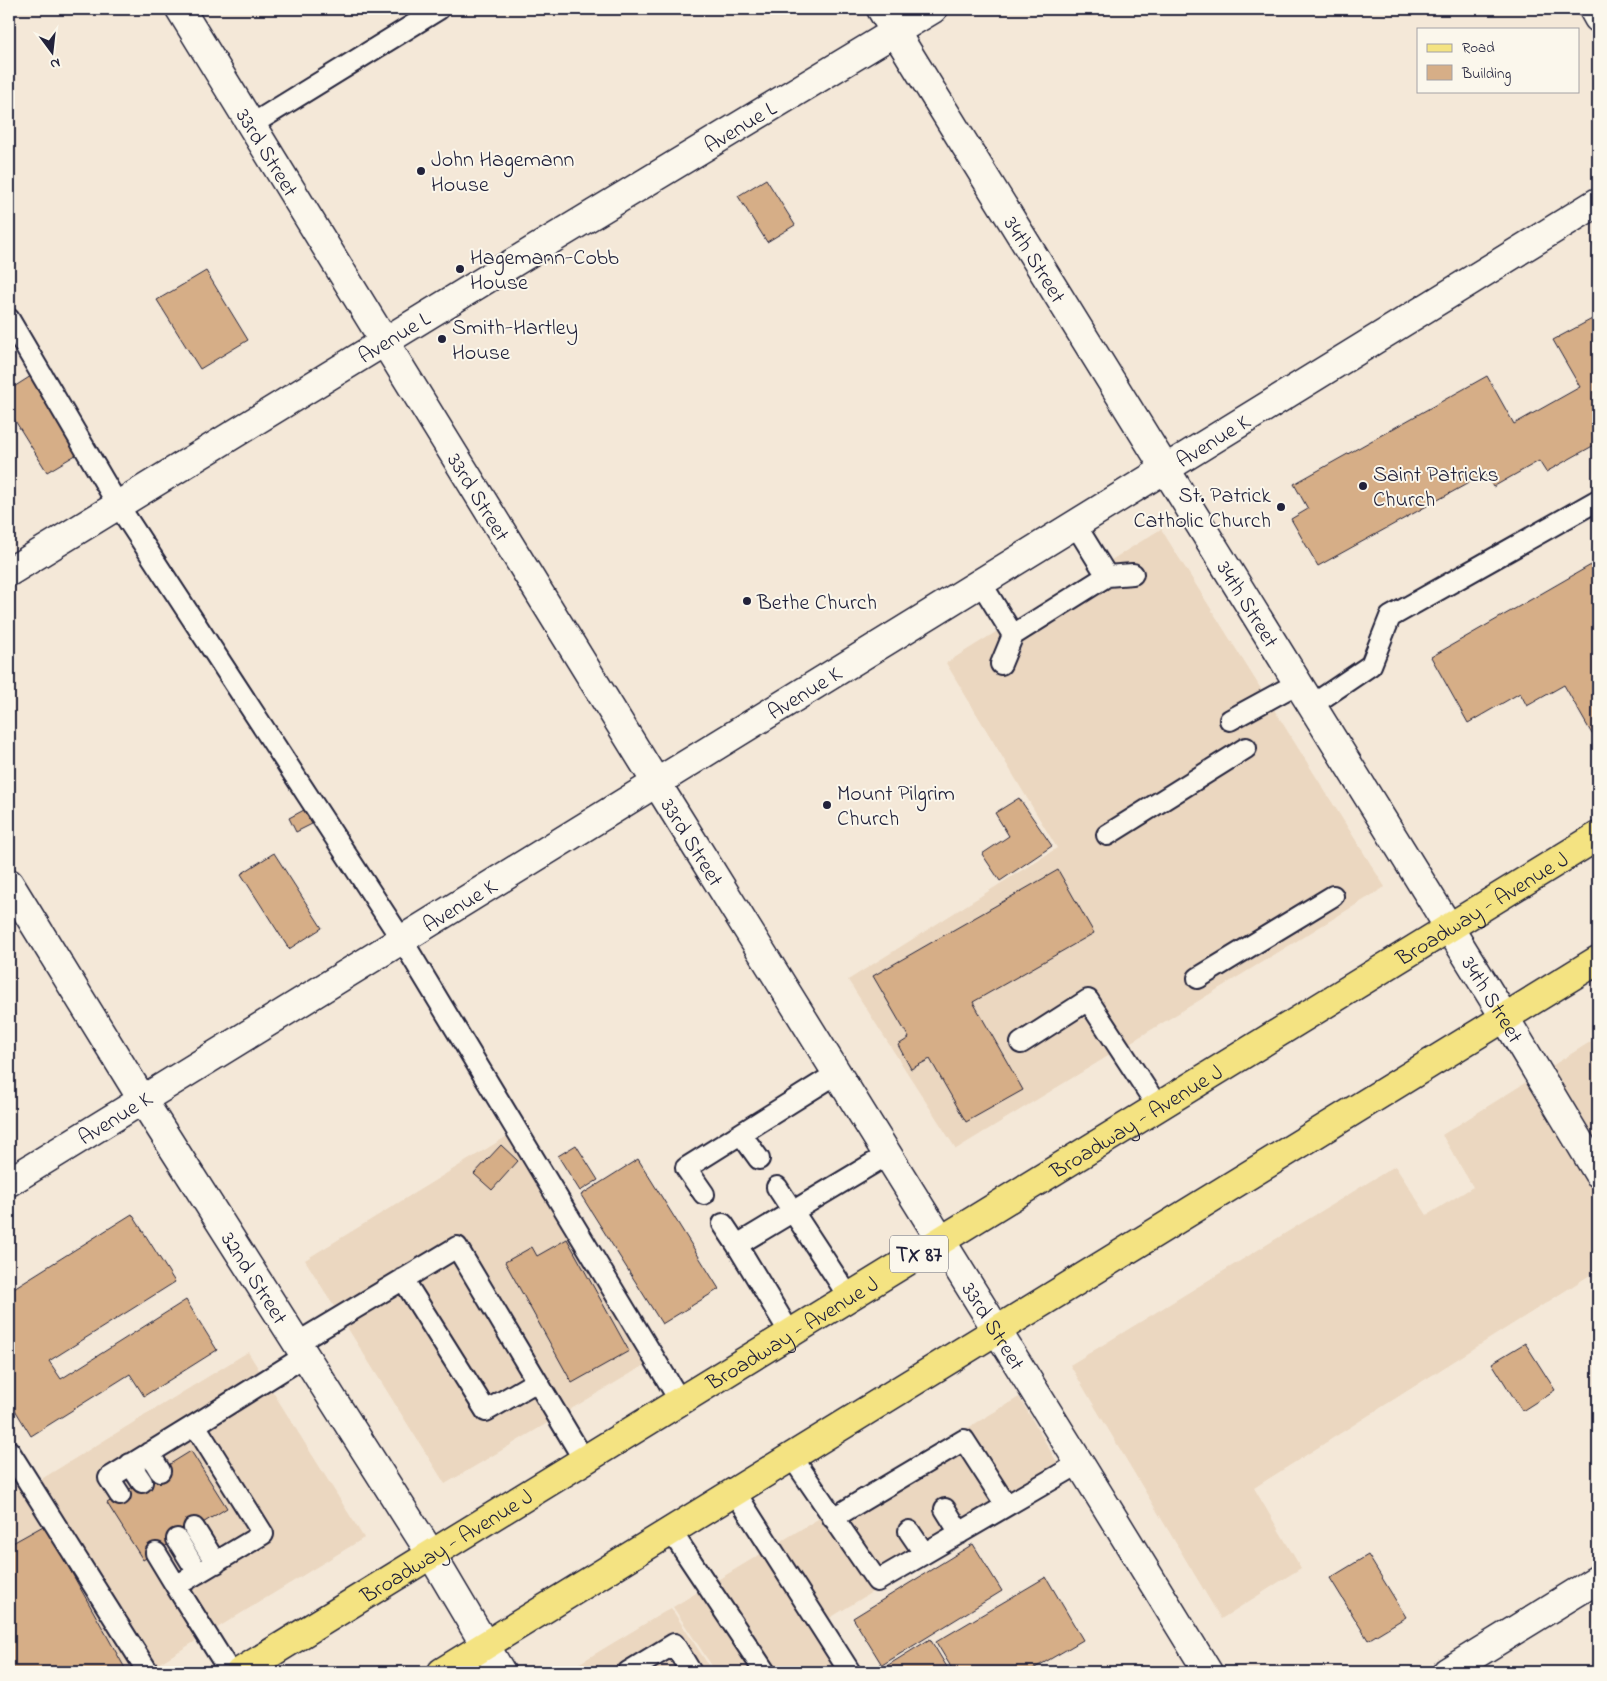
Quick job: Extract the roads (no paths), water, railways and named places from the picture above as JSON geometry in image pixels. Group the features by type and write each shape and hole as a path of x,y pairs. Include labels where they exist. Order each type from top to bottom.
{"main road":[{"name":"Broadway - Avenue J","path":"240,1672 1598,836"},
{"path":"442,1672 1598,960"}],"street":[{"name":"33rd Street","path":"180,9 656,783 940,1241 998,1330 1208,1672"},
{"name":"34th Street","path":"881,9 1505,1018 1598,1173"},
{"name":"Avenue L","path":"9,572 933,9"},
{"path":"1593,9 1598,18"},
{"name":"Avenue K","path":"9,1182 1598,202"},
{"name":"32nd Street","path":"9,883 142,1099 431,1554 500,1672"},
{"path":"1447,1672 1598,1579"}],"lane":[{"path":"251,124 439,9"},
{"path":"9,319 118,505 402,940 680,1401"},
{"path":"1230,720 1305,694 1372,666 1390,617 1598,500"},
{"path":"1075,524 1107,576"},
{"path":"1000,664 1013,635 1107,576 1133,574"},
{"path":"981,583 1013,635"},
{"path":"1106,835 1246,748"},
{"path":"1198,978 1333,896"},
{"path":"1021,1043 1088,1000 1158,1107"},
{"path":"704,1194 686,1168 836,1074"},
{"path":"741,1134 759,1159"},
{"path":"738,1246 887,1155"},
{"path":"777,1187 849,1297"},
{"path":"723,1224 790,1333"},
{"path":"120,1495 109,1478 195,1425 403,1279 457,1247 584,1460"},
{"path":"403,1279 486,1411 537,1381"},
{"path":"176,1586 263,1534 195,1425"},
{"path":"834,1518 884,1493 921,1471 964,1440 1006,1506"},
{"path":"9,1451 148,1672"},
{"path":"149,1453 160,1471"},
{"path":"792,1457 877,1581 1080,1463"},
{"path":"130,1464 142,1482"},
{"path":"735,1492 850,1672"},
{"path":"945,1509 960,1533"},
{"path":"194,1528 216,1562"},
{"path":"671,1531 764,1672"},
{"path":"909,1531 924,1553"},
{"path":"178,1539 198,1573"},
{"path":"156,1552 230,1672"},
{"path":"628,1672 674,1644 692,1672"}],"place":[{"name":"John Hagemann House","path":"421,171"},
{"name":"Hagemann-Cobb House","path":"460,269"},
{"name":"Smith-Hartley House","path":"442,339"},
{"name":"Saint Patricks Church","path":"1363,486"},
{"name":"St. Patrick Catholic Church","path":"1281,507"},
{"name":"Bethe Church","path":"747,601"},
{"name":"Mount Pilgrim Church","path":"827,805"}]}
